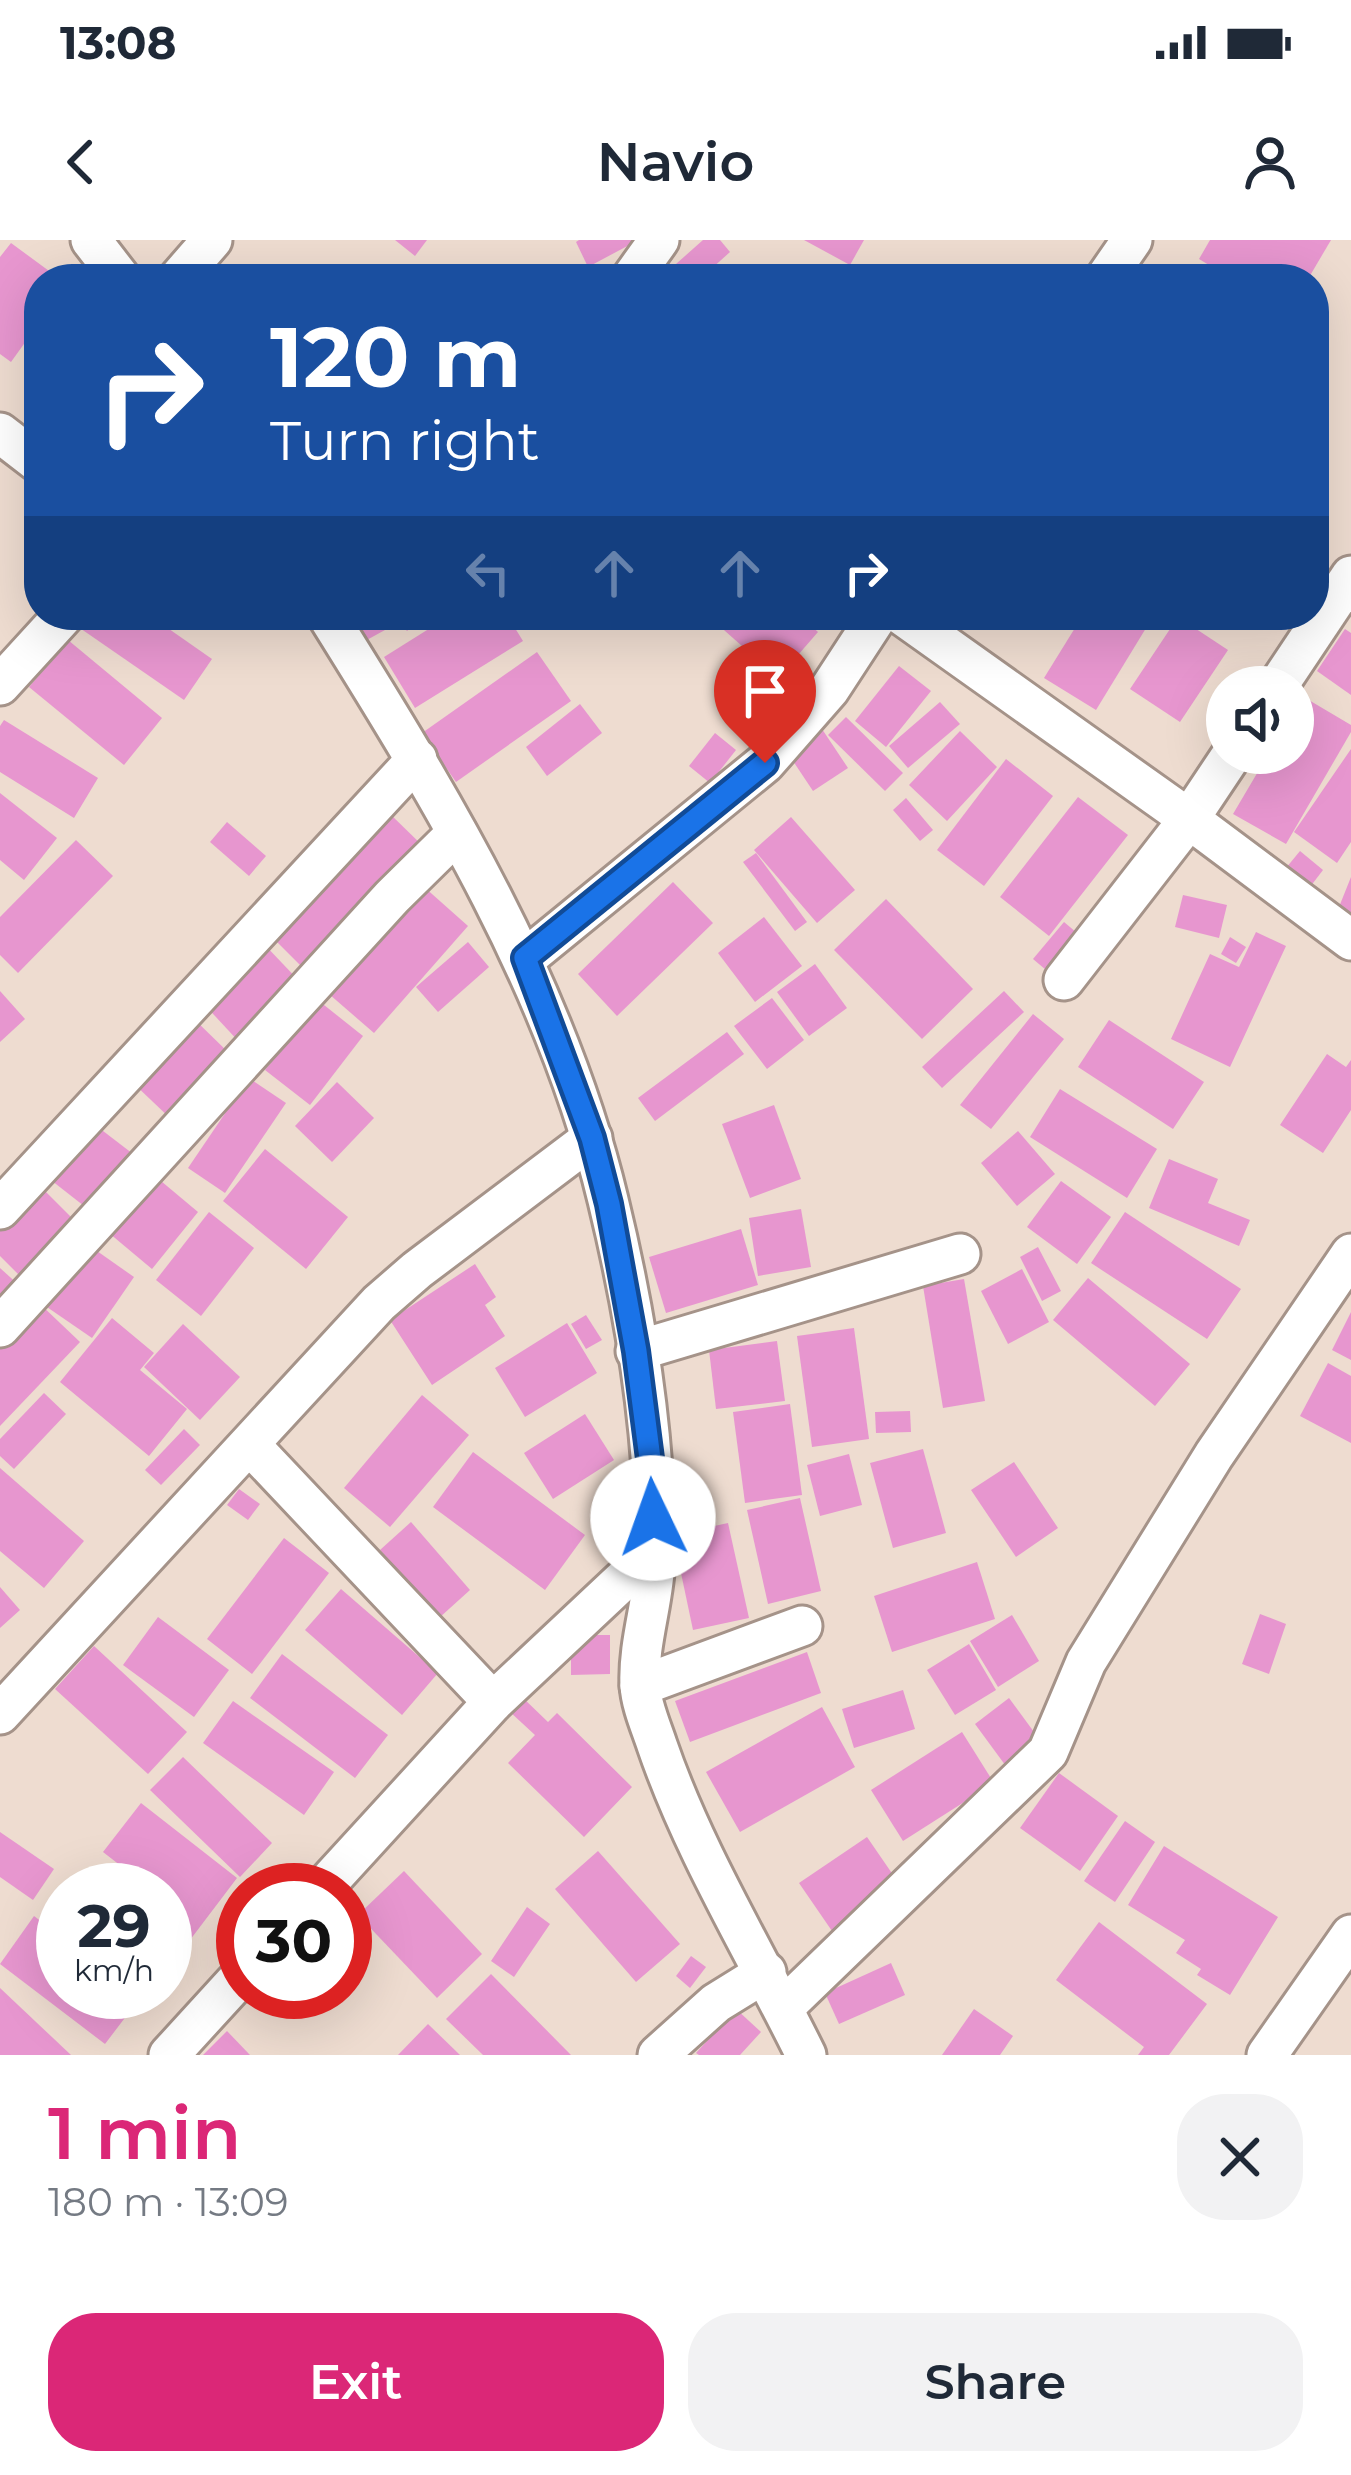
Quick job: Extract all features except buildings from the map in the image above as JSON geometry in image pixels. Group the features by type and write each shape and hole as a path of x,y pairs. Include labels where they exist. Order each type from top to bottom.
{"street":[{"path":"91,240 109,264"},
{"path":"191,264 212,240"},
{"path":"0,433 24,452"},
{"path":"1329,609 1351,576"},
{"path":"0,685 50,630"},
{"path":"336,630 417,759 525,958 592,1138 636,1351 652,1474 655,1562 640,1686 678,1807 806,2055"},
{"path":"525,958 765,763 829,690 868,630"},
{"path":"923,630 1351,940"},
{"path":"1291,666 1315,630"},
{"path":"0,1209 417,759"},
{"path":"1064,980 1219,774"},
{"path":"0,1327 392,897 457,833"},
{"path":"0,1714 379,1303 592,1138"},
{"path":"636,1351 960,1254"},
{"path":"783,2008 1048,1751 1086,1662 1214,1455 1351,1254"},
{"path":"250,1445 494,1702"},
{"path":"345,1863 494,1702 623,1580 655,1562"},
{"path":"640,1686 802,1626"},
{"path":"1267,2055 1351,1935"},
{"path":"658,2055 716,2003 766,1972"},
{"path":"169,2055 216,2004"}],"route":[{"path":"653,1518 636,1351 609,1204 592,1138 525,958 765,763"}]}
